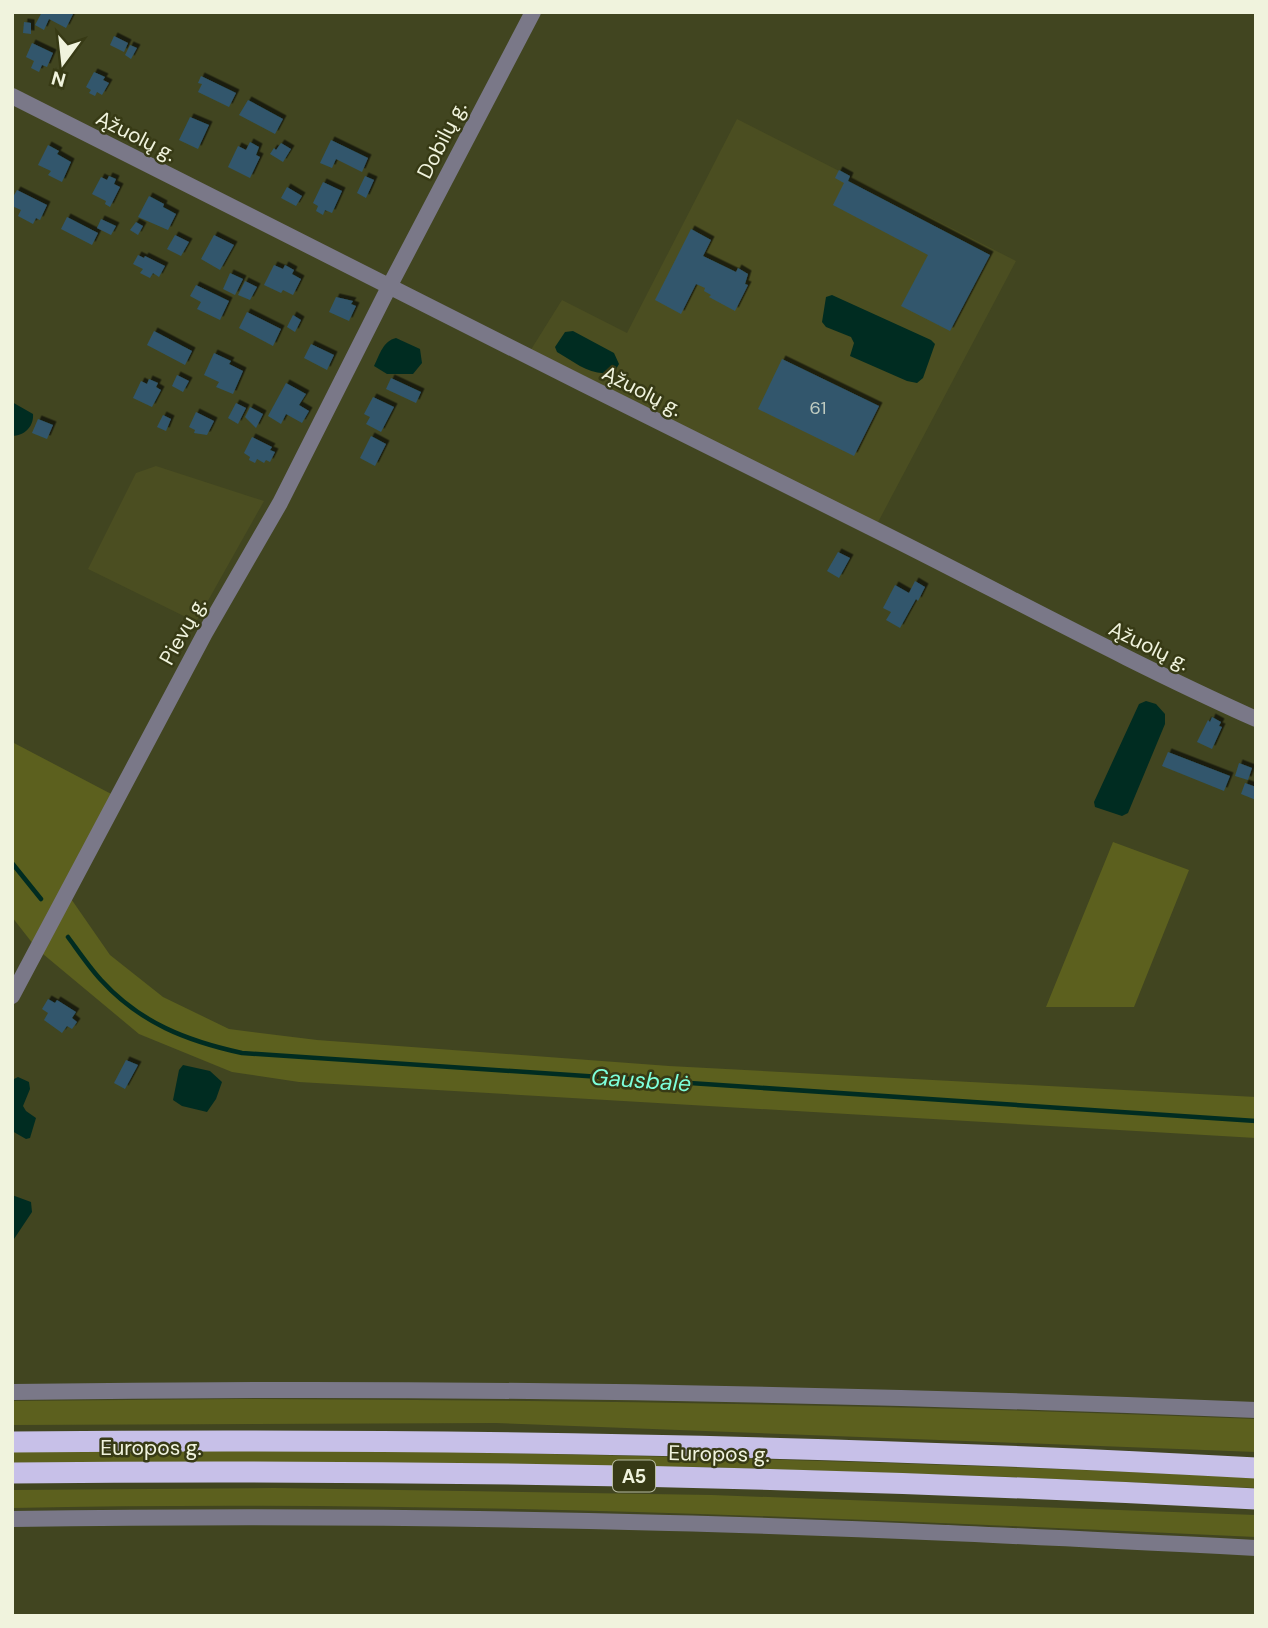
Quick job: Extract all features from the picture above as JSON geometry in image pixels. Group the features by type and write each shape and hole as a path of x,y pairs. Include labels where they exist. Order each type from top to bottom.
{"highway":[{"name":"Europos g.","path":"12,1442 338,1441 704,1447 1256,1468"},
{"name":"Europos g.","path":"12,1473 326,1472 631,1476 967,1486 1256,1499"}],"street":[{"name":"Dobilų g.","path":"389,287 533,12"},
{"name":"Ąžuolų g.","path":"12,96 1123,657 1256,719"},
{"name":"Pievų g.","path":"12,996 205,633 280,503 389,287"},
{"path":"12,1392 592,1391 993,1400 1256,1410"},
{"path":"12,1519 226,1517 554,1520 894,1531 1256,1548"}],"shaded area":[{"path":"737,119 1016,261 876,526 527,356 562,300 627,333"},
{"path":"156,466 264,501 196,622 88,569 136,473"},
{"path":"12,742 117,797 67,893 110,955 163,997 229,1029 317,1040 669,1066 1256,1097 1256,1138 299,1082 232,1072 139,1034 37,949 12,917"},
{"path":"1113,842 1189,870 1134,1007 1046,1007"},
{"path":"239,1399 748,1404 1256,1419 1256,1452 496,1423 12,1425 12,1401"},
{"path":"361,1450 1032,1468 1256,1478 1256,1488 700,1467 12,1463 12,1451"},
{"path":"274,1488 712,1495 1256,1515 1256,1537 790,1517 479,1508 12,1508 12,1490"}],"water":[{"path":"832,295 931,340 935,344 923,378 917,383 907,381 850,356 854,343 851,337 826,327 822,322 826,297"},
{"path":"573,331 614,353 619,364 615,371 592,371 557,352 555,347 565,332"},
{"path":"396,338 420,349 422,363 413,374 387,374 374,366 385,345"},
{"path":"12,402 33,414 28,430 12,436"},
{"path":"1146,701 1156,704 1165,714 1165,724 1128,813 1122,816 1095,807 1094,802 1139,704"},
{"path":"183,1065 210,1071 222,1082 216,1099 207,1112 182,1106 173,1100 179,1070"},
{"path":"18,1077 29,1082 30,1089 23,1106 36,1118 30,1138 26,1139 12,1131 12,1080"},
{"path":"12,1195 31,1202 32,1212 12,1242"}],"building":[{"path":"42,12 73,14 66,28 49,19 44,30 35,25"},
{"path":"24,22 31,23 31,34 23,33"},
{"path":"114,36 128,43 124,52 110,45"},
{"path":"32,43 53,53 47,67 42,65 39,72 31,68 34,61 26,57"},
{"path":"130,45 137,48 131,59 125,55"},
{"path":"94,72 105,77 103,80 109,83 102,95 97,92 95,96 89,93 91,90 86,87"},
{"path":"201,76 236,93 229,107 198,92 202,84 198,83"},
{"path":"248,100 283,119 275,134 239,115"},
{"path":"190,117 209,125 198,149 179,140"},
{"path":"331,140 368,158 362,172 336,159 332,168 320,163"},
{"path":"250,142 259,147 256,155 260,157 250,178 228,167 238,146 246,150"},
{"path":"281,143 291,149 283,162 270,154"},
{"path":"48,145 71,162 62,182 48,175 51,171 38,165"},
{"path":"839,170 850,176 848,181 990,255 950,331 901,306 928,255 833,205 844,183 835,178"},
{"path":"109,176 116,179 114,184 120,187 110,207 105,204 106,201 92,194 101,177 107,180"},
{"path":"365,176 374,180 366,198 357,193"},
{"path":"323,182 342,191 332,213 325,210 323,215 316,211 318,206 313,203"},
{"path":"287,187 302,196 296,206 281,198"},
{"path":"17,190 47,205 40,220 36,218 33,224 18,216 21,210 12,206"},
{"path":"149,196 176,214 168,230 138,217"},
{"path":"67,217 98,233 92,245 61,229"},
{"path":"101,219 116,226 111,235 97,228"},
{"path":"136,222 143,226 138,235 130,230"},
{"path":"691,229 711,240 703,256 736,272 738,268 748,274 745,284 748,285 735,311 709,297 711,295 704,291 705,288 696,284 681,314 655,300"},
{"path":"175,235 189,242 181,256 167,249"},
{"path":"214,235 234,245 220,270 201,259"},
{"path":"138,255 165,266 159,277 153,273 150,278 140,273 143,269 133,264"},
{"path":"274,265 283,269 285,265 294,270 292,274 301,279 293,295 264,285"},
{"path":"230,273 243,279 235,295 223,289"},
{"path":"245,281 257,287 250,300 238,295"},
{"path":"196,285 229,301 220,320 197,309 201,302 190,296"},
{"path":"336,297 353,301 351,304 356,306 349,321 329,312"},
{"path":"247,312 281,329 273,346 239,328"},
{"path":"293,315 301,320 295,332 287,327"},
{"path":"154,331 192,351 185,365 147,345"},
{"path":"311,344 334,355 327,370 304,358"},
{"path":"214,353 231,361 229,364 243,371 233,394 216,387 219,382 204,375"},
{"path":"782,359 879,406 854,456 758,409"},
{"path":"177,375 189,381 183,392 172,386"},
{"path":"391,378 421,392 416,403 386,389"},
{"path":"149,379 158,383 156,387 161,390 152,407 133,398 141,381 147,384"},
{"path":"286,383 306,394 299,405 309,411 302,423 286,414 281,424 268,416"},
{"path":"373,397 394,407 381,432 366,424 370,417 364,414"},
{"path":"236,403 246,408 238,424 228,418"},
{"path":"250,407 263,414 256,428 245,417"},
{"path":"196,412 214,421 207,435 194,433 195,430 189,427"},
{"path":"163,415 171,419 166,431 157,427"},
{"path":"38,419 53,425 47,439 32,433"},
{"path":"371,436 386,444 375,466 360,458"},
{"path":"252,437 272,447 270,450 275,452 270,462 266,460 264,463 257,459 255,463 249,460 250,457 244,453"},
{"path":"838,552 850,558 839,578 827,571"},
{"path":"915,581 925,587 900,628 886,620 891,612 883,608 895,585 909,593"},
{"path":"1212,717 1221,722 1219,726 1222,727 1212,749 1197,742"},
{"path":"1168,752 1230,776 1224,791 1162,766"},
{"path":"1239,763 1252,768 1248,780 1235,776"},
{"path":"1245,783 1256,787 1256,800 1241,794"},
{"path":"48,999 55,1003 57,1000 76,1012 72,1018 77,1022 72,1029 67,1026 62,1033 44,1020 48,1013 42,1009"},
{"path":"126,1060 138,1065 125,1089 114,1083"}],"waterway":[{"name":"Gausbalė","path":"12,863 41,899"},
{"name":"Gausbalė","path":"68,937 101,980 148,1019 202,1043 242,1053 1256,1121"}]}
